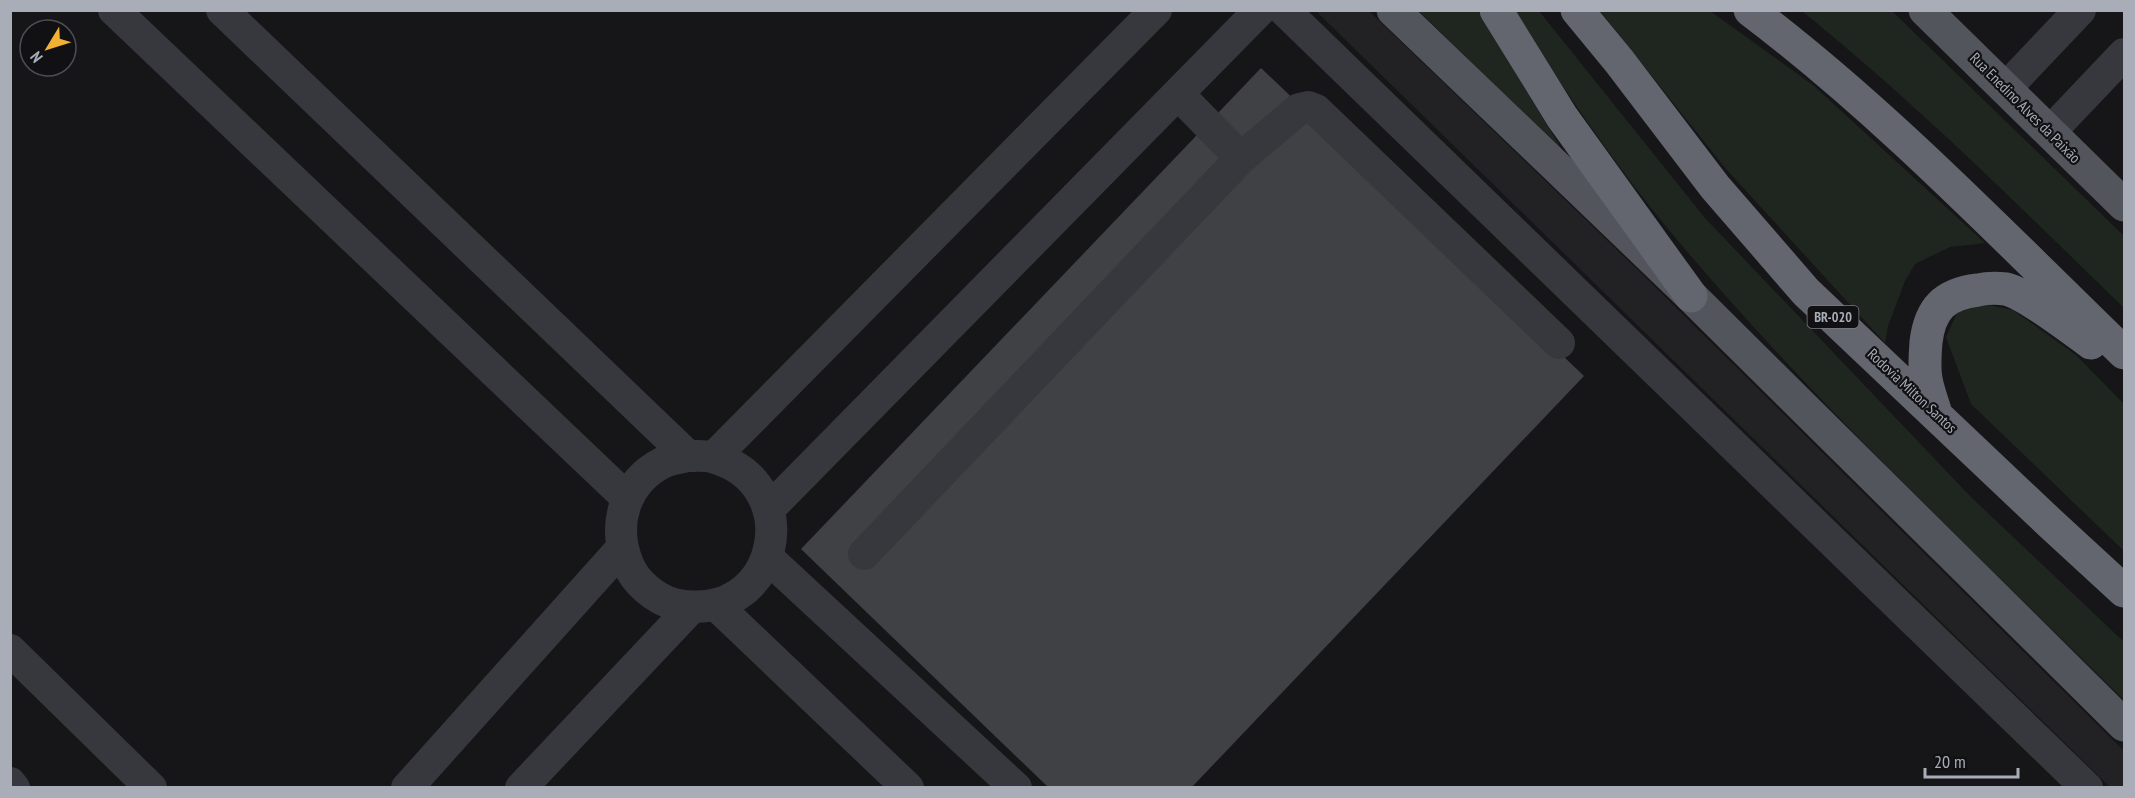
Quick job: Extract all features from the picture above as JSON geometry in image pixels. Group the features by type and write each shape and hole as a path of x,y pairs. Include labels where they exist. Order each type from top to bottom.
{"highway":[{"path":"1496,10 1562,117 1691,296"},
{"name":"Rodovia Milton Santos","path":"1577,10 1715,187 1806,292 2124,591"},
{"path":"1750,10 1793,43"},
{"path":"1760,10 1793,43 1940,175 2124,353"},
{"path":"1936,414 1926,379 1925,356 1929,325 1937,308 1948,298 1962,291 1986,288 2007,290 2037,306 2124,366"}],"main road":[{"path":"1394,10 1691,296 2124,724"},
{"name":"Rua Enedino Alves da Paixão","path":"1925,10 2124,206"}],"street":[{"path":"114,10 627,498"},
{"path":"222,10 701,456 738,468 757,486 769,508 772,533 768,558 756,579 738,596 704,606 668,602 647,590 631,571 622,548 620,522 627,498 642,477 663,462 701,456 1156,10"},
{"path":"769,508 1260,10"},
{"path":"1284,10 2087,788"},
{"path":"2006,88 2080,10"},
{"path":"2050,132 2124,54"},
{"path":"1178,94 1241,158"},
{"path":"864,554 1241,158 1295,112 1308,107 1316,110 1559,343"},
{"path":"407,788 622,548"},
{"path":"768,558 1016,788"},
{"path":"521,788 704,606"},
{"path":"704,606 908,788"},
{"path":"10,650 151,788"},
{"path":"10,783 14,788"}],"shaded area":[{"path":"1316,11 1369,11 1642,274 2124,751 2124,787 2110,787"},
{"path":"1419,11 1478,11 1564,153"},
{"path":"1511,11 1539,11 1705,218 1971,497 2124,642 2124,700 1890,470 1721,291 1627,176"},
{"path":"1600,11 1710,11 1813,85 1985,243 1950,247 1915,264 1905,281 1888,326 1885,343 1726,169"},
{"path":"1802,11 1892,11 2124,236 2124,308 2006,193 1886,82"},
{"path":"1983,304 2013,310 2076,355 2124,404 2124,551 1971,404 1946,337 1958,311"}],"building":[{"path":"1261,68 1584,376 1191,788 1049,788 801,549"}]}
